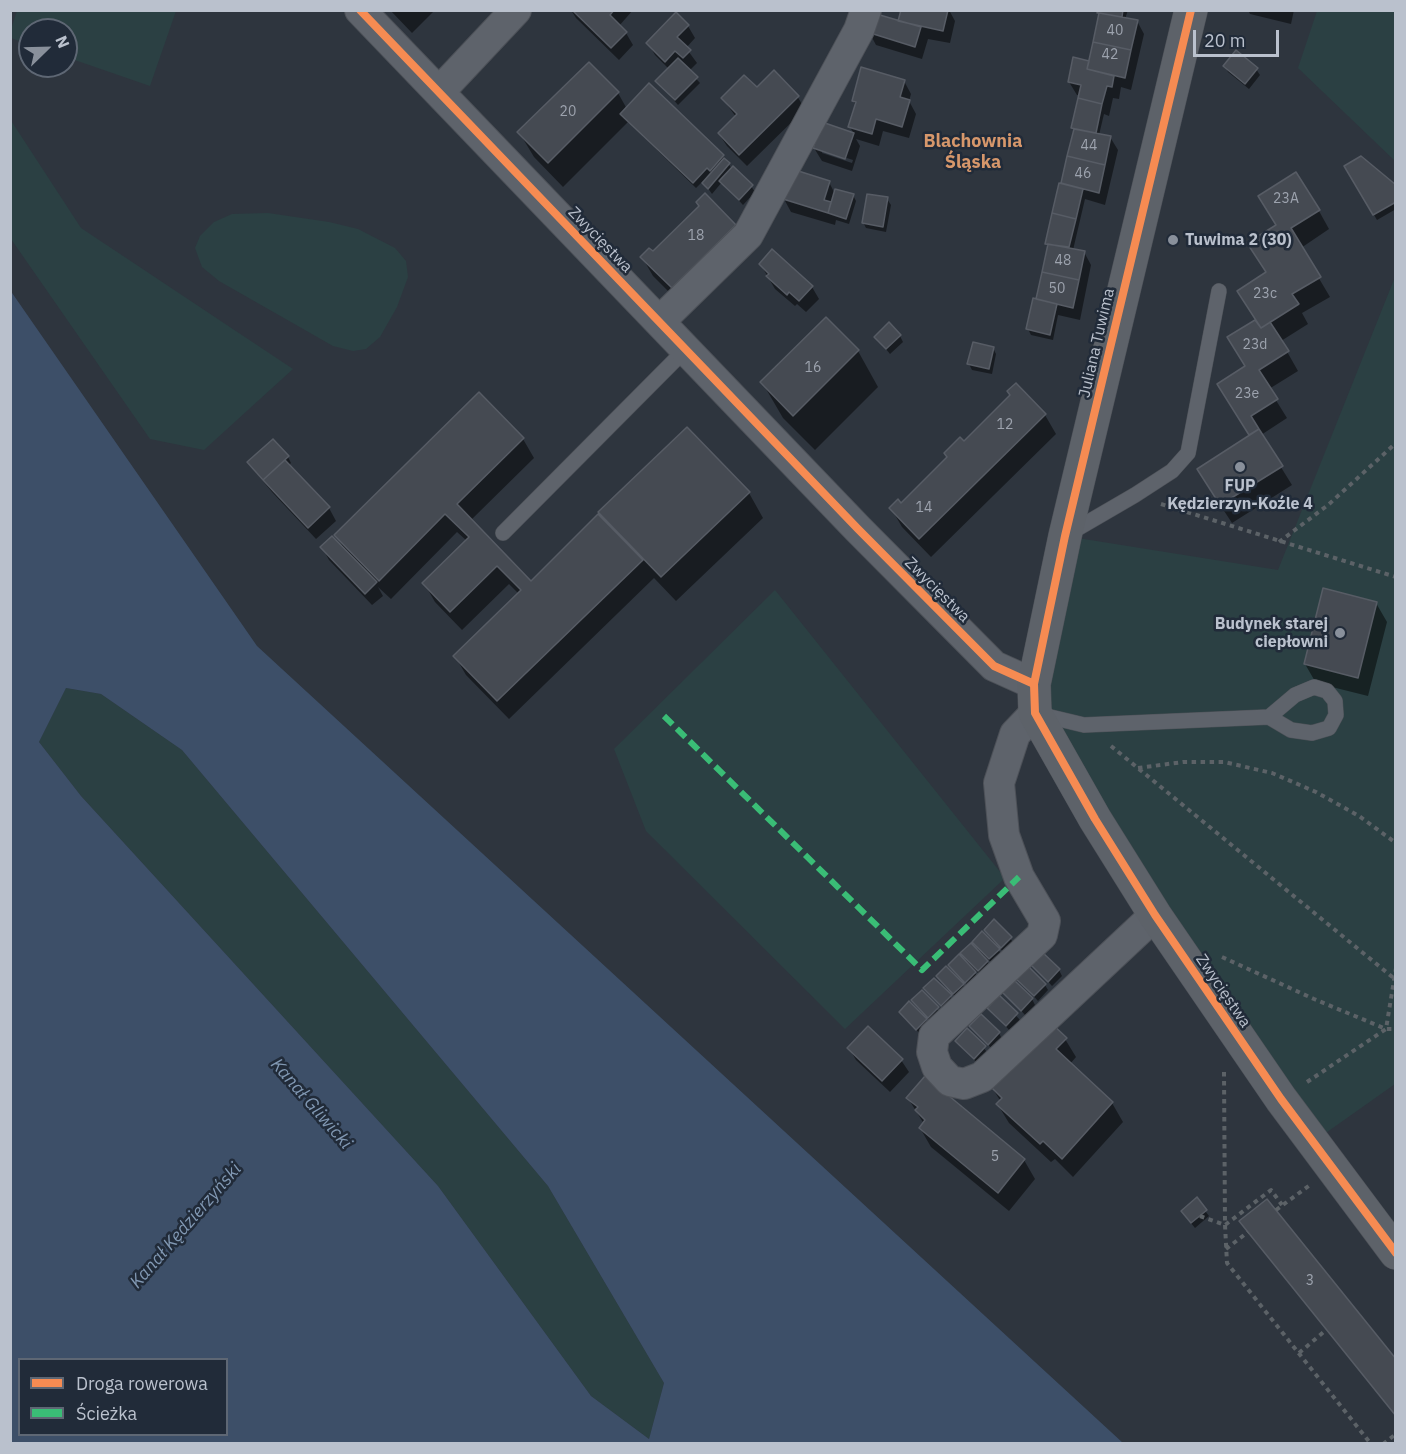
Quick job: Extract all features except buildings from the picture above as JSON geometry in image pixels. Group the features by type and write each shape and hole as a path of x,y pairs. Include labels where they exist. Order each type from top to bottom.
{"street":[{"name":"Zwycięstwa","path":"360,10 994,666 1035,698 1095,819 1155,915 1281,1099 1395,1253"},
{"path":"440,91 516,10"},
{"path":"660,321 748,234 859,30 866,10"},
{"name":"Juliana Tuwima","path":"1035,698 1065,536 1191,10"},
{"path":"1035,698 1015,734 999,783 1004,836 1018,877 1045,921 1042,935 934,1036 932,1052 937,1067 950,1081 964,1084 982,1077 1155,915"}],"lane":[{"path":"1065,536 1172,471 1188,453 1219,291"},
{"path":"503,533 686,349"},
{"path":"1035,698 1084,725 1269,717"}],"path":[{"path":"1278,542 1328,505 1395,443"},
{"path":"1135,495 1278,542 1395,577"},
{"path":"1084,725 1395,979"},
{"path":"1138,768 1183,762 1224,762 1272,773 1316,792 1359,816 1395,843"},
{"path":"1185,959 1223,957 1314,999 1386,1029 1395,1029"},
{"path":"1281,1099 1386,1029 1395,968"},
{"path":"1224,1063 1227,1263 1371,1443"},
{"path":"1276,1210 1333,1168"},
{"path":"1225,1225 1270,1190 1282,1205"},
{"path":"1200,1216 1225,1225"},
{"path":"1226,1249 1248,1232"},
{"path":"1299,1353 1326,1330"},
{"path":"1383,1443 1395,1434"}],"green space":[{"path":"17,10 176,11 150,86 78,61 78,18 18,18 18,41 11,38 11,29"},
{"path":"1317,11 1395,11 1395,161 1298,68"},
{"path":"10,119 81,228 293,369 204,450 150,439 11,239"},
{"path":"268,213 329,222 358,229 395,248 406,261 408,277 397,307 380,337 366,349 353,351 333,346 219,281 202,267 195,248 200,236 214,222 232,214"},
{"path":"1395,277 1395,1084 1313,1142 1224,1017 1034,684 1065,536 1278,570"},
{"path":"775,590 1005,878 845,1029 646,831 614,749"},
{"path":"66,688 101,694 182,750 548,1186 664,1383 649,1439 591,1396 438,1186 81,796 39,742"}],"water":[{"path":"10,290 257,646 1123,1443 11,1443","holes":["66,688 101,694 182,750 548,1186 664,1383 649,1439 591,1396 438,1186 81,796 39,742"]}],"marked path":[{"path":"664,716 922,970 1019,877"}],"cycle path":[{"path":"360,10 858,529 994,666 1034,684"},
{"path":"1191,10 1065,536 1034,684 1035,713 1095,819 1155,915 1281,1099 1396,1253"}],"place":[{"name":"Tuwima 2 (30)","path":"1173,240"},
{"name":"FUP Kędzierzyn-Koźle 4","path":"1240,467"},
{"name":"Budynek starej ciepłowni","path":"1340,633"}],"district":[{"name":"Blachownia Śląska","path":"973,152"}],"water label":[{"name":"Kanał Gliwicki","path":"311,1104"},
{"name":"Kanał Kędzierzyński","path":"186,1226"}]}
